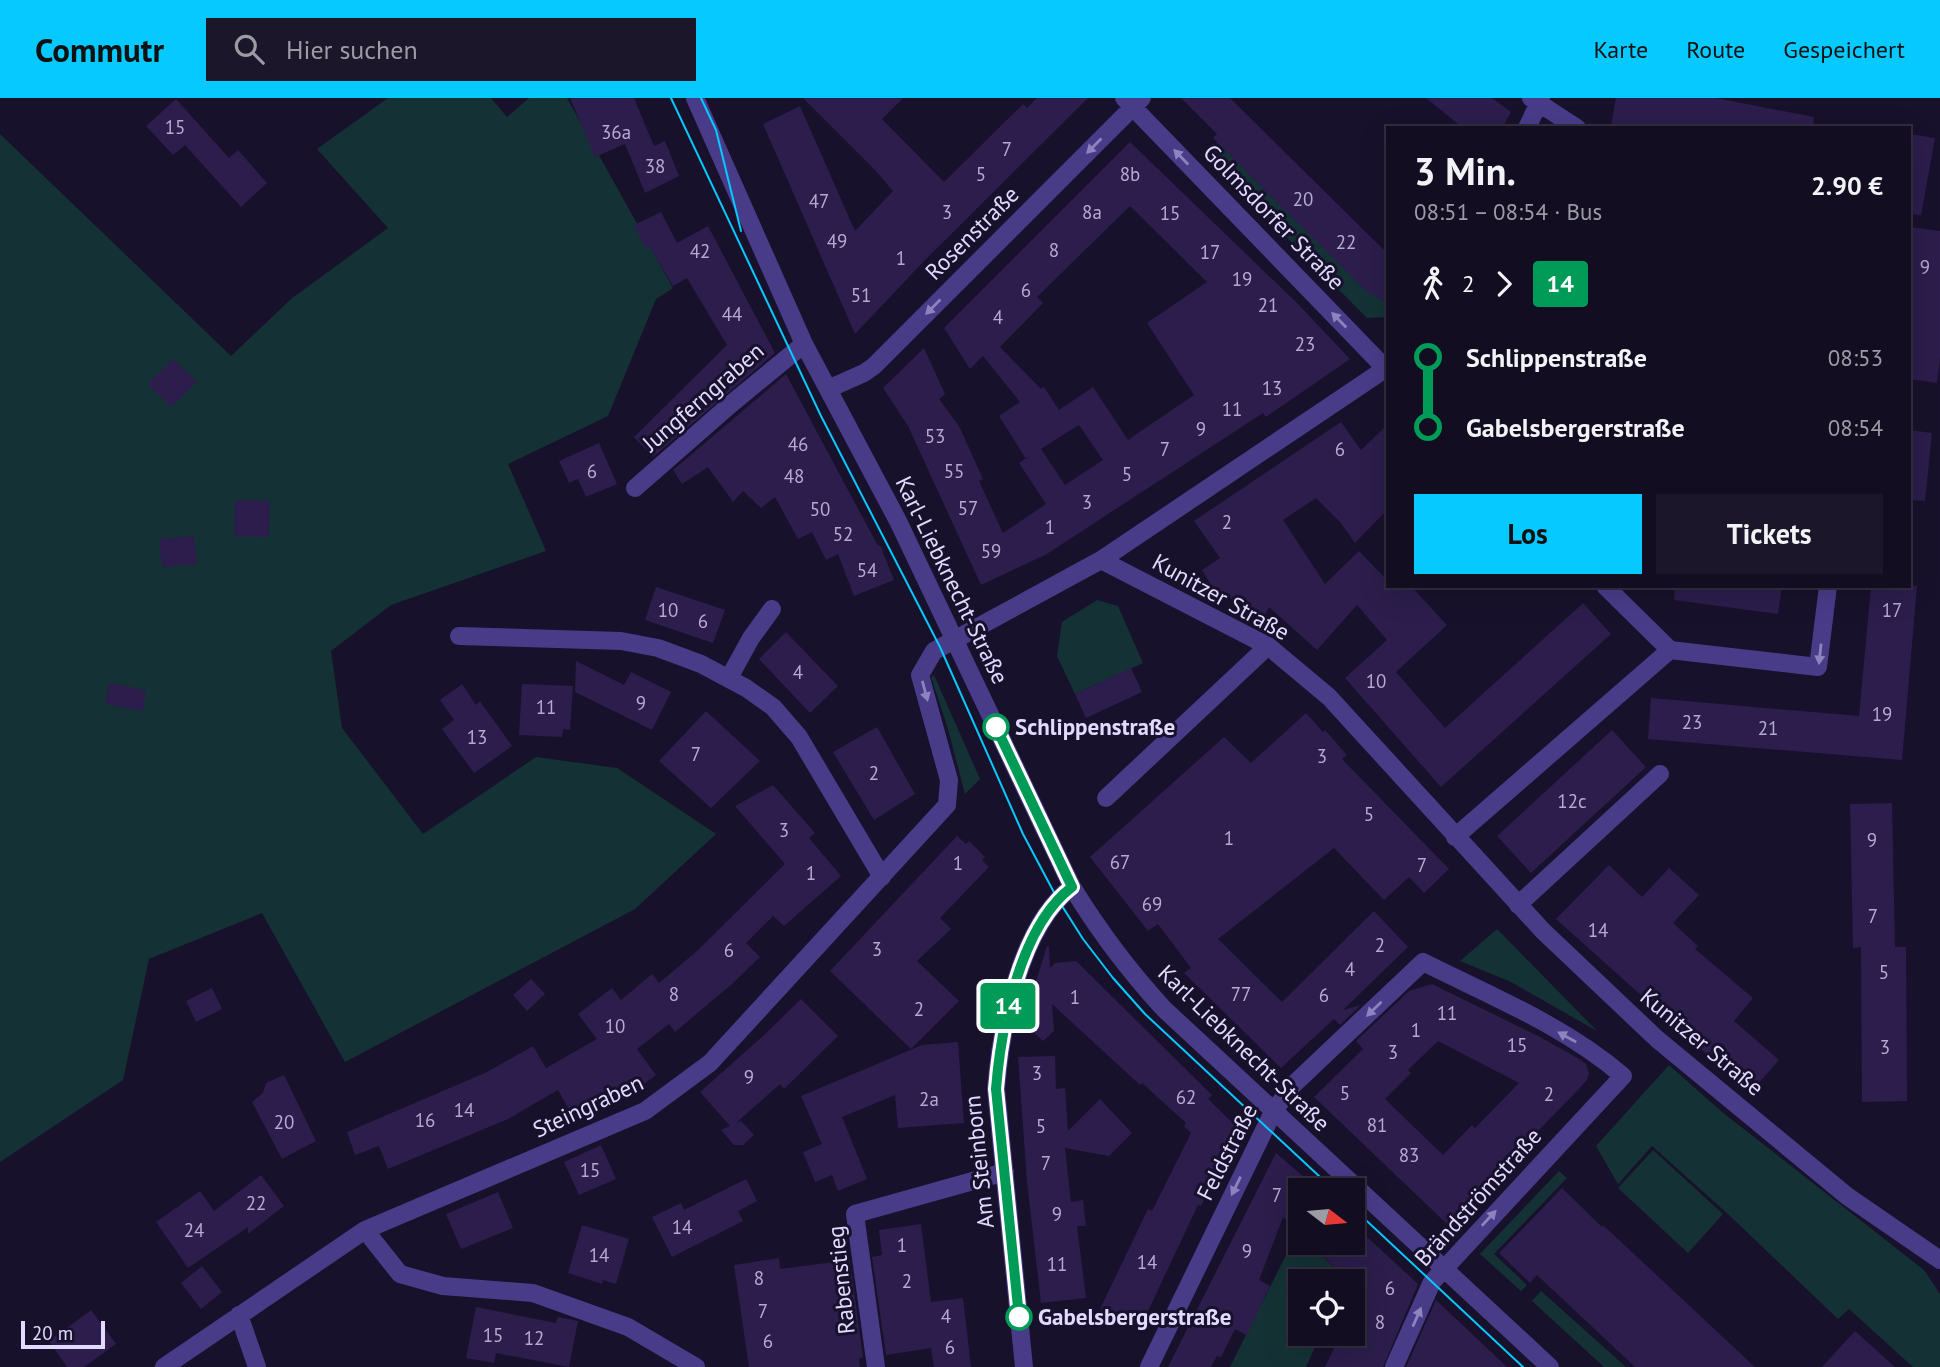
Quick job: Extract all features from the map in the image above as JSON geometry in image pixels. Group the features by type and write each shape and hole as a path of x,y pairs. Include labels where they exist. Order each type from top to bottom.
{"street":[{"name":"Karl-Liebknecht-Straße","path":"695,98 804,344 898,521 1072,887 1115,953 1181,1026 1550,1367"},
{"path":"1528,126 1537,100 1574,126"},
{"name":"Golmsdorfer Straße","path":"1133,101 1386,368"},
{"name":"Rosenstraße","path":"828,389 874,366 1133,101"},
{"name":"Jungferngraben","path":"635,488 804,344"},
{"path":"954,639 1101,560 1386,370"},
{"name":"Kunitzer Straße","path":"1101,560 1268,646 1329,697 1557,946 1657,1039 1847,1196 1940,1259"},
{"path":"1607,588 1670,650 1818,667 1828,588"},
{"path":"729,678 751,638 772,609"},
{"path":"458,636 621,641 658,648 729,678 773,707 799,737 882,877"},
{"name":"Steingraben","path":"164,1367 365,1230 645,1111 709,1063 947,805 949,780 920,676 934,651 954,639"},
{"path":"1106,798 1268,646"},
{"path":"1455,837 1670,650"},
{"path":"1518,905 1660,774"},
{"name":"Am Steinborn","path":"1024,1367 996,1089 1005,1017 1023,962 1057,898 1072,887"},
{"name":"Feldstraße","path":"1149,1367 1273,1112 1293,1085 1423,962"},
{"name":"Brändströmstraße","path":"1394,1367 1432,1282 1443,1268 1623,1076 1595,1052 1510,1005 1423,962"},
{"name":"Rabenstieg","path":"876,1367 855,1214 1005,1172"},
{"path":"365,1230 400,1274 443,1286 533,1293 628,1327 696,1367"},
{"path":"239,1315 257,1367"}],"green space":[{"path":"388,98 491,98 507,117 529,98 567,98 673,288 656,299 608,416 508,464 546,551 391,605 331,651 342,728 423,834 536,757 617,768 716,834 635,909 345,1062 262,913 149,959 123,1080 0,1162 0,134 231,356 291,299 388,228 317,149"},
{"path":"1218,142 1273,198 1386,302 1386,317 1367,318 1204,154"},
{"path":"1097,600 1118,606 1143,663 1075,694 1057,656 1062,622"},
{"path":"934,675 980,779 965,794 931,677"},
{"path":"1497,929 1597,1031 1511,982 1460,961"},
{"path":"1669,1065 1722,1112 1924,1270 1940,1294 1940,1367 1913,1367 1849,1309 1838,1319 1652,1146 1618,1184 1596,1146"},
{"path":"1653,1150 1723,1214 1688,1253 1618,1188"},
{"path":"1559,1171 1567,1178 1494,1254 1527,1285 1521,1291 1480,1254"},
{"path":"1288,1251 1288,1255 1321,1255 1336,1269 1288,1269 1288,1346 1316,1346 1306,1367 1230,1367"},
{"path":"1541,1291 1626,1367 1604,1367 1532,1301"}],"building":[{"path":"570,98 634,98 654,146 665,141 679,176 645,193 625,144 595,157"},
{"path":"803,98 903,98 882,119 944,182 1023,104 1027,108 1037,98 1088,98 926,259 855,334 763,124 800,106 855,231 893,191"},
{"path":"1181,98 1230,98 1386,252 1386,303 1366,291 1213,138 1217,134"},
{"path":"1426,98 1492,98 1511,112 1503,126 1461,126"},
{"path":"1616,98 1716,98 1814,117 1813,126 1611,125"},
{"path":"176,99 229,158 238,150 267,183 241,207 185,145 173,155 146,126"},
{"path":"1911,134 1935,138 1921,215 1911,214"},
{"path":"1130,142 1297,303 1350,359 1266,417 1263,413 1047,554 981,585 908,426 883,388 924,348 945,394 939,399 959,426 983,479 979,481 1003,533 1046,504 1019,463 1026,458 999,416 1020,402 983,356 970,369 944,328","holes":["1130,206 1207,282 1147,323 1194,395 1128,440 1093,387 1059,410 1044,387 1041,389 1000,347 1043,303 1037,297","1079,425 1103,460 1065,485 1041,449"]},
{"path":"661,212 677,243 708,226 775,353 653,457 634,437 727,345 687,278 673,286 649,246 645,248 634,225"},
{"path":"1911,227 1940,231 1940,358 1937,383 1911,379"},
{"path":"173,359 197,382 171,407 148,384"},
{"path":"786,374 878,546 880,545 894,580 854,596 838,554 826,560 812,532 798,539 775,497 761,508 743,491 733,502 708,467 682,484 673,470"},
{"path":"1341,422 1361,450 1386,426 1386,511 1355,543 1340,522 1316,498 1283,520 1325,584 1359,551 1386,579 1386,588 1413,588 1447,625 1396,672 1445,728 1583,603 1611,634 1441,787 1345,678 1387,640 1357,605 1317,650 1269,607 1265,615 1214,590 1202,570 1220,558 1194,521"},
{"path":"1911,430 1932,433 1925,501 1911,500"},
{"path":"599,443 617,484 586,497 578,479 569,483 559,461"},
{"path":"235,500 270,501 269,537 234,536"},
{"path":"194,536 197,564 162,567 159,539"},
{"path":"1917,586 1902,760 1648,739 1651,698 1859,716 1871,588"},
{"path":"656,587 725,610 713,643 645,620"},
{"path":"1675,588 1782,588 1778,614 1674,600"},
{"path":"786,632 838,686 810,713 759,659"},
{"path":"576,661 624,685 631,672 671,692 652,730 575,692"},
{"path":"1131,668 1142,692 1086,718 1075,694"},
{"path":"109,683 146,690 143,711 105,704"},
{"path":"462,684 476,705 480,701 512,746 474,773 442,729 454,720 440,700"},
{"path":"522,684 573,686 570,730 563,729 562,737 519,735"},
{"path":"706,711 760,761 711,808 659,761"},
{"path":"1306,713 1347,755 1342,759 1449,869 1424,893 1409,877 1384,900 1334,848 1218,939 1282,1002 1374,911 1408,947 1343,1010 1361,1005 1340,1025 1334,1019 1281,1068 1184,973 1191,968 1158,924 1148,931 1090,857 1224,737 1251,763"},
{"path":"877,727 915,794 874,820 833,752"},
{"path":"1612,730 1646,767 1531,873 1497,836"},
{"path":"773,785 815,833 809,838 841,876 784,926 773,916 746,943 760,957 675,1032 669,1024 637,1049 656,1075 634,1091 629,1084 573,1117 558,1090 508,1119 388,1169 379,1146 355,1155 347,1132 487,1072 533,1046 546,1068 597,1039 578,1014 612,988 621,1000 652,974 659,983 697,951 785,864 735,806"},
{"path":"1892,803 1895,947 1906,947 1907,1101 1862,1102 1861,947 1853,948 1850,804"},
{"path":"957,836 966,844 969,841 985,857 982,860 989,867 940,918 951,929 917,961 959,1001 911,1049 830,971"},
{"path":"1609,865 1642,897 1669,868 1699,895 1673,923 1698,946 1695,949 1753,998 1734,1021 1779,1060 1750,1093 1556,919"},
{"path":"1047,946 1050,968 1055,963 1076,961 1212,1095 1208,1099 1237,1127 1140,1328 1100,1309 1148,1209 1152,1211 1191,1133 1184,1126 1186,1123 1142,1083 1140,1085 1052,1004 1054,1031 1043,1041 1023,1023"},
{"path":"531,979 545,994 527,1011 513,995"},
{"path":"1432,984 1581,1060 1586,1064 1589,1073 1587,1080 1576,1092 1447,1224 1314,1097 1363,1049 1356,1041 1409,991","holes":["1438,1041 1519,1083 1475,1128 1472,1125 1443,1155 1385,1099 1411,1073 1408,1070"]},
{"path":"212,988 222,1009 196,1022 186,1001"},
{"path":"801,999 838,1036 784,1089 780,1084 736,1123 741,1121 754,1135 743,1145 734,1145 721,1130 730,1126 700,1092"},
{"path":"958,1042 964,1123 898,1128 895,1095 842,1117 867,1179 838,1191 832,1175 815,1182 803,1152 822,1144 801,1096 922,1045"},
{"path":"1055,1056 1056,1089 1065,1088 1068,1131 1100,1099 1132,1133 1109,1156 1065,1148 1071,1202 1083,1200 1086,1226 1077,1226 1086,1298 1041,1303 1027,1182 1018,1057"},
{"path":"284,1075 316,1141 282,1159 252,1102 263,1093 266,1083"},
{"path":"601,1145 616,1179 579,1195 564,1162"},
{"path":"1276,1153 1305,1178 1288,1178 1288,1222 1283,1217 1259,1280 1270,1286 1247,1335 1235,1329 1221,1357 1217,1356 1211,1367 1168,1367"},
{"path":"261,1175 284,1206 248,1234 248,1227 188,1268 156,1222 200,1191 214,1211"},
{"path":"746,1179 757,1201 738,1211 743,1221 672,1257 652,1217 681,1203 684,1210"},
{"path":"1562,1188 1755,1367 1635,1367 1537,1275 1530,1283 1499,1253"},
{"path":"498,1192 513,1228 461,1249 446,1214"},
{"path":"921,1224 931,1302 963,1298 971,1367 934,1367 931,1348 886,1355 872,1257 882,1255 879,1230"},
{"path":"582,1225 629,1239 616,1284 603,1280 602,1284 568,1273"},
{"path":"1365,1235 1418,1284 1383,1367 1325,1367 1335,1346 1365,1346 1365,1269 1336,1269 1322,1255 1365,1255"},
{"path":"779,1258 780,1269 850,1260 863,1358 859,1358 860,1367 749,1367 734,1265"},
{"path":"202,1266 222,1292 201,1309 181,1283"},
{"path":"1436,1300 1507,1367 1406,1367"},
{"path":"476,1307 556,1323 558,1317 578,1321 569,1367 496,1353 494,1363 466,1358"},
{"path":"91,1310 116,1344 84,1367 67,1367 49,1341"},
{"path":"1855,1331 1895,1367 1822,1367"}],"tram line":[{"path":"671,98 821,416 940,647 1023,834 1057,898 1083,939 1145,1014 1321,1178"},
{"path":"701,98 716,130 741,231"},
{"path":"1365,1219 1523,1367"}],"bus line":[{"name":"14","path":"996,727 1072,887 1057,898 1027,953 1005,1017 999,1052 996,1089 1019,1317"}],"place":[{"name":"Schlippenstraße","path":"996,727"},
{"name":"Gabelsbergerstraße","path":"1019,1317"}]}
